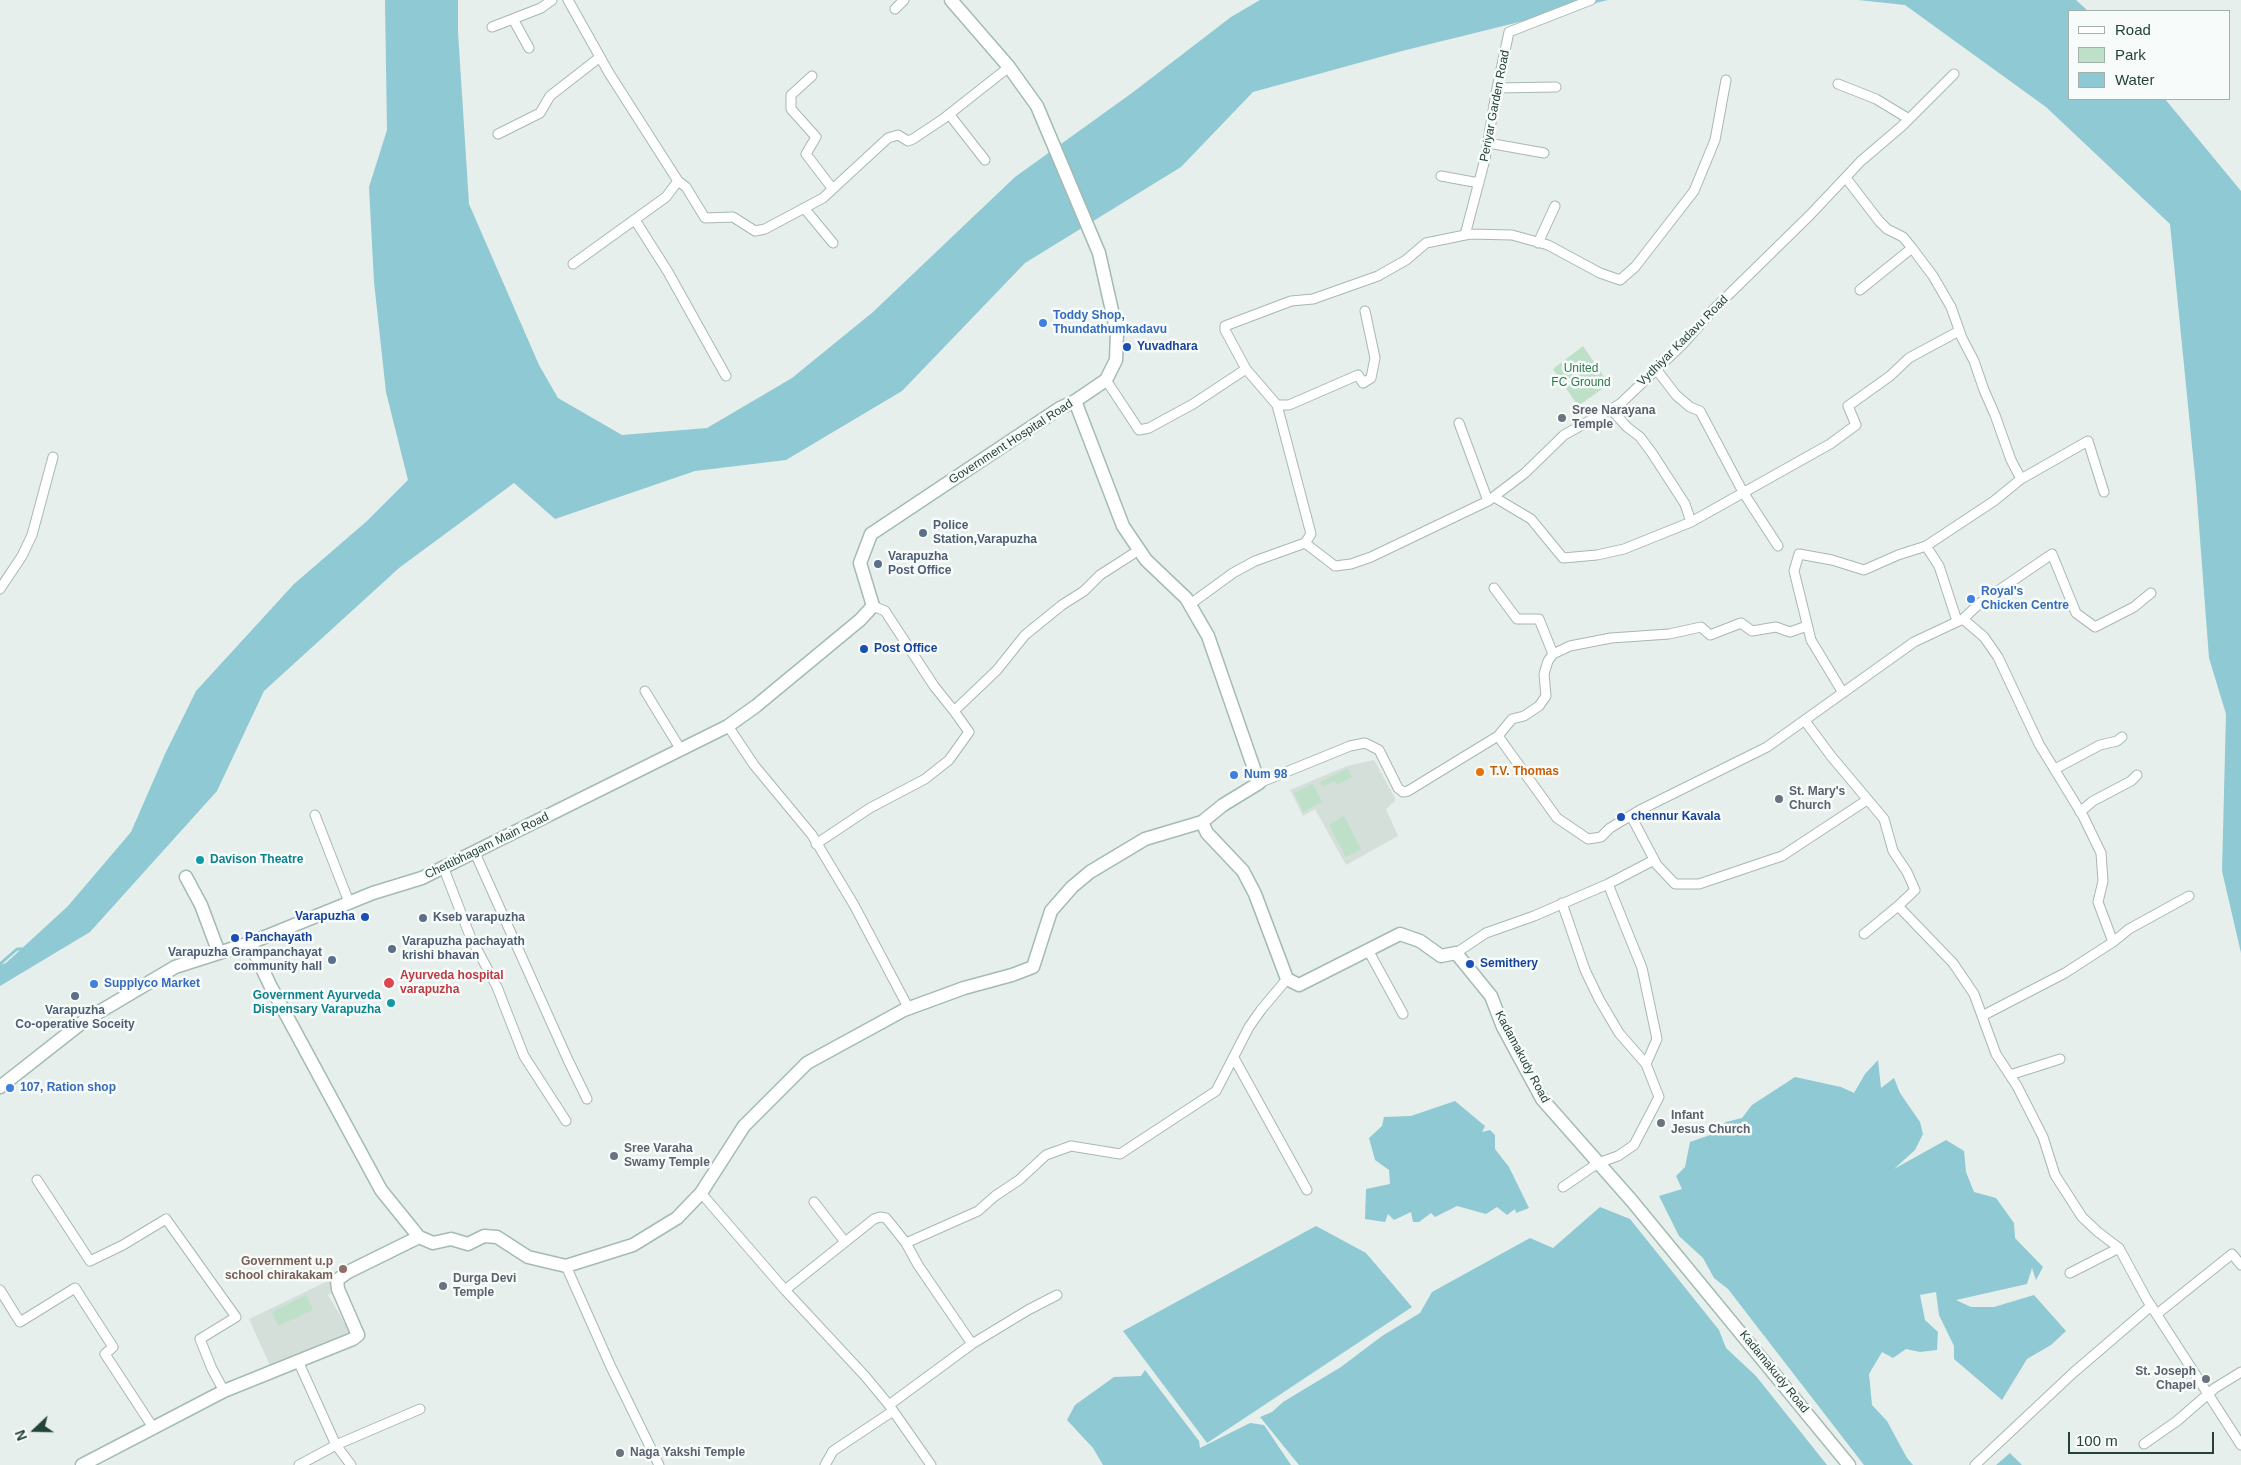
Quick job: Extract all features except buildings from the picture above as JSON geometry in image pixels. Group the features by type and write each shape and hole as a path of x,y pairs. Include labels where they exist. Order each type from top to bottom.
{"street":[{"path":"492,27 541,8 552,0"},
{"path":"568,0 600,57 678,181 686,187 705,218 733,217 755,231 765,229 823,198 888,138 898,135 908,140 914,138 949,114 1009,67"},
{"path":"894,9 904,0"},
{"path":"951,0 1009,67 1037,106 1099,253 1117,332 1116,360 1106,380 1139,430 1149,428 1193,404 1246,369"},
{"name":"Periyar Garden Road","path":"1465,235 1488,143 1496,88 1509,32 1591,0"},
{"path":"513,19 529,48"},
{"path":"498,134 540,113 550,96 600,57"},
{"name":"Vydhiyar Kadavu Road","path":"1305,543 1334,566 1351,564 1371,557 1491,499 1525,473 1564,435 1611,409 1656,369 1861,161 1909,119 1954,74"},
{"path":"812,76 790,95 791,109 816,137 806,154 832,188"},
{"path":"1189,605 1233,573 1255,562 1305,543 1311,534 1277,405 1246,369 1225,330 1225,326 1291,301 1313,299 1378,276 1406,260 1426,243 1465,235 1512,235 1538,242 1548,245 1600,273 1620,280 1635,266 1694,191 1715,140 1726,80"},
{"path":"1838,84 1876,99 1909,119"},
{"path":"1496,88 1556,87"},
{"path":"949,114 985,160"},
{"path":"1488,143 1544,153"},
{"path":"1441,176 1479,183"},
{"path":"1846,178 1879,221 1903,237 1933,276 1951,307 1959,331 2021,479"},
{"path":"573,264 666,198 678,181"},
{"path":"1538,242 1555,206"},
{"path":"804,208 833,243"},
{"path":"635,220 668,272 726,376"},
{"path":"1860,290 1912,248"},
{"path":"1277,405 1289,405 1358,375 1364,383 1371,378 1374,358 1366,312"},
{"path":"1459,424 1491,499 1532,519 1563,558 1597,555 1624,549 1691,522 1830,444 1856,425 1848,406 1890,376 1908,358 1959,331"},
{"path":"1656,369 1676,394 1690,407 1700,411 1744,492 1778,546"},
{"name":"Government Hospital Road","path":"873,606 860,562 871,534 1060,408 1075,402 1106,380"},
{"path":"1075,402 1123,526 1146,560 1186,598 1208,636 1260,783"},
{"path":"1611,409 1627,427 1640,437 1652,453 1685,504 1691,522"},
{"path":"1843,693 1811,640 1794,571 1799,554 1832,560 1864,570 1898,555 1926,546 1987,506 2021,479 2088,440 2104,492"},
{"path":"0,588 22,556 32,535 53,457"},
{"path":"1926,546 1939,566 1960,620 1984,637 1998,657 2039,744 2102,853 2103,881 2098,902 2113,942"},
{"path":"954,711 997,670 1025,634 1084,590 1100,575 1139,550"},
{"path":"1498,736 1557,818 1588,839 1601,837 1610,828 1658,800 1699,782 1767,747 1914,642 1960,620 1980,603 2052,554 2076,613 2095,627 2134,607 2151,593"},
{"path":"1494,588 1517,619 1539,619 1552,654"},
{"path":"816,844 870,808 926,779 949,760 969,732 934,686 885,611 873,606"},
{"name":"Chettibhagam Main Road","path":"0,1087 84,1021 176,967 250,943 350,902 444,869 728,726 756,706 860,620 873,606"},
{"path":"250,943 270,984 381,1190 419,1237 433,1243 451,1239 468,1244 484,1236 497,1237 528,1257 566,1266 634,1245 677,1218 701,1193 744,1126 807,1063 872,1026 909,1009 964,988 1012,975 1033,967 1051,911 1072,887 1116,855 1144,839 1202,822 1223,805 1260,783 1350,746 1365,744 1379,750 1398,788 1403,792 1408,792 1498,736 1512,719 1524,716 1540,706 1546,696 1544,674 1548,661 1552,654 1570,646 1590,640 1669,634 1701,627 1710,635 1741,623 1752,630 1776,627 1790,632 1807,626"},
{"path":"646,692 681,750"},
{"path":"1805,721 1884,819 1893,851 1907,872 1915,890 1864,934"},
{"path":"728,726 754,765 812,836 854,905 909,1009"},
{"path":"2055,769 2100,745 2117,742 2122,737"},
{"path":"2080,812 2093,801 2131,781 2137,775"},
{"path":"1631,816 1654,860 1675,884 1699,884 1782,856 1867,800"},
{"path":"315,815 350,902"},
{"path":"1202,822 1207,834 1243,871 1254,894 1287,979 1299,985 1400,934 1420,941 1441,956 1456,953 1486,933 1608,884 1654,860"},
{"path":"475,853 587,1099"},
{"path":"444,869 470,936 497,987 524,1056 566,1121"},
{"path":"186,878 206,918 219,953"},
{"path":"1608,884 1642,968 1657,1039 1646,1064"},
{"path":"1982,1016 2065,973 2130,929 2189,896"},
{"path":"1562,903 1584,970 1619,1033 1646,1064 1659,1096 1634,1145 1618,1156 1598,1163 1563,1187"},
{"path":"1898,906 1953,963 1974,994 1996,1054 2010,1075 2043,1137 2056,1175 2066,1192 2082,1217 2119,1248 2151,1306 2241,1445"},
{"path":"1368,950 1402,1014"},
{"name":"Kadamakudy Road","path":"1456,953 1491,996 1503,1027 1542,1099 1729,1317 1849,1465"},
{"path":"906,1244 978,1211 995,1196 1019,1180 1046,1155 1071,1146 1120,1154 1216,1091 1249,1027 1287,979"},
{"path":"1234,1058 1307,1190"},
{"path":"2010,1075 2060,1059"},
{"path":"37,1180 90,1261 130,1241 166,1219 236,1317 200,1339 224,1391"},
{"path":"701,1193 891,1408 931,1465"},
{"path":"814,1202 845,1242"},
{"path":"785,1290 880,1216 886,1218 906,1244 918,1265 972,1344"},
{"path":"82,1465 224,1391 353,1339 358,1335 338,1289 337,1280 419,1237"},
{"path":"2070,1274 2119,1248"},
{"path":"2157,1314 2232,1254 2241,1265"},
{"path":"566,1266 611,1367 659,1465"},
{"path":"0,1290 20,1322 75,1288 113,1347 105,1354 154,1428"},
{"path":"825,1465 833,1451 972,1344 1028,1310 1058,1295"},
{"path":"1975,1465 2073,1373 2151,1306"},
{"path":"298,1361 336,1445 350,1465"},
{"path":"2144,1444 2176,1421 2207,1394 2241,1372"},
{"path":"299,1465 336,1445 420,1409"}],"shaded area":[{"path":"1374,760 1396,800 1386,809 1398,836 1346,865 1315,809 1303,816 1290,790 1347,766"},
{"path":"330,1280 335,1291 328,1295 351,1334 272,1370 249,1319"}],"green space":[{"name":"United FC Ground","path":"1583,346 1609,384 1578,406 1553,369"},
{"path":"1348,768 1352,777 1337,785 1334,781 1323,787 1320,782"},
{"path":"1313,784 1322,802 1303,812 1294,793"},
{"path":"1344,816 1361,849 1346,857 1329,825"},
{"path":"306,1295 313,1310 278,1326 272,1312"}],"water":[{"path":"385,0 458,0 458,32 469,204 539,365 558,398 622,435 707,428 792,378 873,312 1015,177 1132,93 1231,17 1260,0 1608,0 1402,51 1253,92 1181,167 1025,263 902,391 786,460 695,471 555,519 514,483 399,568 264,691 217,791 90,932 0,986 0,965 6,963 68,906 131,832 165,754 196,691 294,584 367,521 408,480 386,392 374,282 369,187 387,130"},
{"path":"1858,0 2076,0 2087,10 2068,10 2068,100 2166,100 2241,191 2241,953 2222,871 2226,714 2209,658 2196,486 2170,224 2046,107 1905,5"},
{"path":"1878,1060 1881,1088 1894,1078 1900,1093 1920,1122 1923,1134 1915,1150 1894,1169 1946,1140 1964,1151 1966,1172 1974,1192 1996,1198 2014,1223 2015,1238 2043,1267 2036,1280 2032,1268 2027,1284 1956,1300 1971,1307 1994,1307 2034,1295 2066,1331 2051,1345 2027,1359 2002,1400 1954,1359 1954,1346 1939,1315 1936,1292 1920,1295 1925,1320 1938,1332 1937,1350 1920,1352 1906,1349 1893,1358 1882,1352 1869,1374 1872,1405 1887,1421 1907,1458 1913,1465 1864,1465 1728,1289 1714,1278 1703,1258 1679,1236 1659,1196 1682,1189 1676,1176 1685,1167 1690,1142 1716,1133 1711,1133 1726,1122 1742,1118 1752,1105 1795,1077 1841,1087 1854,1093 1865,1074"},
{"path":"1455,1101 1485,1126 1482,1132 1490,1130 1495,1135 1495,1149 1509,1167 1529,1208 1516,1213 1515,1209 1507,1215 1497,1207 1486,1214 1457,1206 1435,1217 1431,1213 1419,1222 1413,1222 1411,1212 1394,1220 1388,1214 1385,1222 1365,1219 1366,1189 1390,1184 1389,1170 1375,1160 1369,1138 1382,1126 1384,1117 1411,1116"},
{"path":"1600,1207 1630,1219 1719,1330 1726,1348 1756,1376 1827,1465 1299,1465 1260,1417 1272,1412 1283,1402 1341,1367 1382,1336 1420,1313 1432,1292 1530,1238 1553,1248"},
{"path":"1316,1226 1366,1253 1412,1307 1207,1443 1123,1331"},
{"path":"1145,1370 1199,1441 1200,1448 1250,1423 1264,1425 1291,1465 1103,1465 1093,1448 1067,1420 1075,1405 1114,1377 1141,1376"},
{"path":"2010,1453 2022,1465 1996,1465"}],"waterway":[{"path":"0,964 17,949 24,949"}],"place":[{"name":"Toddy Shop, Thundathumkadavu","path":"1043,323"},
{"name":"Yuvadhara","path":"1127,347"},
{"name":"Sree Narayana Temple","path":"1562,418"},
{"name":"Police Station,Varapuzha","path":"923,533"},
{"name":"Varapuzha Post Office","path":"878,564"},
{"name":"Royal's Chicken Centre","path":"1971,599"},
{"name":"Post Office","path":"864,649"},
{"name":"T.V. Thomas","path":"1480,772"},
{"name":"Num 98","path":"1234,775"},
{"name":"St. Mary's Church","path":"1779,799"},
{"name":"chennur Kavala","path":"1621,817"},
{"name":"Davison Theatre","path":"200,860"},
{"name":"Varapuzha","path":"365,917"},
{"name":"Kseb varapuzha","path":"423,918"},
{"name":"Panchayath","path":"235,938"},
{"name":"Varapuzha pachayath krishi bhavan","path":"392,949"},
{"name":"Varapuzha Grampanchayat community hall","path":"332,960"},
{"name":"Semithery","path":"1470,964"},
{"name":"Ayurveda hospital varapuzha","path":"389,983"},
{"name":"Supplyco Market","path":"94,984"},
{"name":"Varapuzha Co-operative Soceity","path":"75,996"},
{"name":"Government Ayurveda Dispensary Varapuzha","path":"391,1003"},
{"name":"107, Ration shop","path":"10,1088"},
{"name":"Infant Jesus Church","path":"1661,1123"},
{"name":"Sree Varaha Swamy Temple","path":"614,1156"},
{"name":"Government u.p school chirakakam","path":"343,1269"},
{"name":"Durga Devi Temple","path":"443,1286"},
{"name":"St. Joseph Chapel","path":"2206,1379"},
{"name":"Naga Yakshi Temple","path":"620,1453"}]}
